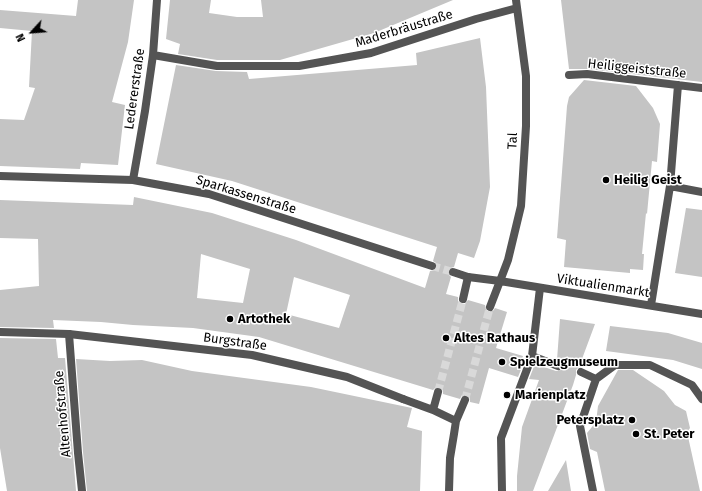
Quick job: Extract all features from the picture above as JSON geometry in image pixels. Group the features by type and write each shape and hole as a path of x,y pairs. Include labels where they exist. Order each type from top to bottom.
{"street":[{"name":"Ledererstraße","path":"133,180 153,55 157,0"},
{"name":"Maderbräustraße","path":"153,55 217,66 299,66 370,53 476,19 516,4"},
{"name":"Tal","path":"500,281 508,260 521,206 524,166 526,76 516,4"},
{"name":"Heiliggeiststraße","path":"569,75 587,74 702,88"},
{"path":"650,306 670,186 678,85"},
{"name":"Sparkassenstraße","path":"0,176 133,180 209,194 432,266"},
{"path":"670,186 702,192"},
{"path":"452,272 468,277 500,281 490,307"},
{"path":"463,299 468,277"},
{"name":"Viktualienmarkt","path":"500,281 702,314"},
{"path":"502,491 501,438 532,356 540,288"},
{"name":"Burgstraße","path":"0,332 69,334 252,355 347,377 433,410 456,422"},
{"name":"Altenhofstraße","path":"69,334 82,491"},
{"path":"532,356 558,366"},
{"path":"593,491 580,426 596,379 615,365 650,366 692,385 702,399"},
{"path":"581,372 596,379"},
{"path":"433,410 438,392"},
{"path":"449,491 450,458 456,422 465,400"}],"building":[{"path":"78,0 134,0 128,42 112,102 125,105 118,165 81,163 80,169 0,166 0,119 24,120 35,88 29,87 32,31 0,28 0,10 76,16"},
{"path":"170,0 211,0 209,13 237,17 263,17 261,0 453,0 374,33 280,60 217,60 178,54 180,44 166,39"},
{"path":"561,0 702,0 702,82 588,69 569,69"},
{"path":"480,38 486,87 490,187 480,241 474,258 458,253 454,267 450,268 448,271 451,277 446,294 458,297 458,301 461,304 465,304 468,300 485,305 488,312 493,311 495,308 507,312 496,348 523,356 522,359 525,360 518,377 489,368 479,404 470,402 470,397 467,395 462,395 460,399 443,394 443,390 440,387 436,387 433,390 259,337 193,328 53,320 54,328 0,327 0,290 39,286 38,239 0,238 0,200 133,205 134,197 212,213 296,240 425,288 430,271 435,270 437,267 436,263 433,261 437,247 232,181 156,164 176,65 216,71 247,72 249,79 417,65 416,53","holes":["201,254 250,269 243,303 197,298","294,277 350,295 339,328 286,314"]},
{"name":"Heilig Geist","path":"584,80 636,86 653,108 660,124 657,162 652,161 642,254 644,254 643,270 630,269 630,273 564,267 566,240 557,238 567,106 569,97"},
{"path":"686,208 702,210 702,277 675,273"},
{"path":"560,319 595,324 579,367 576,370 573,385 533,491 517,491 522,427 539,380 529,379 535,364 556,371 563,368 562,363 557,360"},
{"path":"610,326 668,333 702,343 702,369 673,360 606,351"},
{"path":"0,338 56,339 58,358 65,358 76,491 7,491 0,448"},
{"path":"76,359 110,361 142,360 192,371 311,387 412,408 407,427 422,431 420,491 87,491"},
{"name":"St. Peter","path":"618,370 633,370 664,391 675,405 686,411 690,428 687,432 700,491 605,491 597,452 590,449 587,433 596,422 598,406"},
{"path":"566,460 571,491 548,491"}],"tunnel":[{"path":"432,266 453,272"},
{"path":"438,392 463,299"},
{"path":"465,400 490,307"}],"place":[{"name":"Heilig Geist","path":"606,180"},
{"name":"Artothek","path":"230,319"},
{"name":"Altes Rathaus","path":"446,338"},
{"name":"Spielzeugmuseum","path":"502,362"},
{"name":"Marienplatz","path":"507,395"},
{"name":"Petersplatz","path":"632,420"},
{"name":"St. Peter","path":"636,434"}]}
